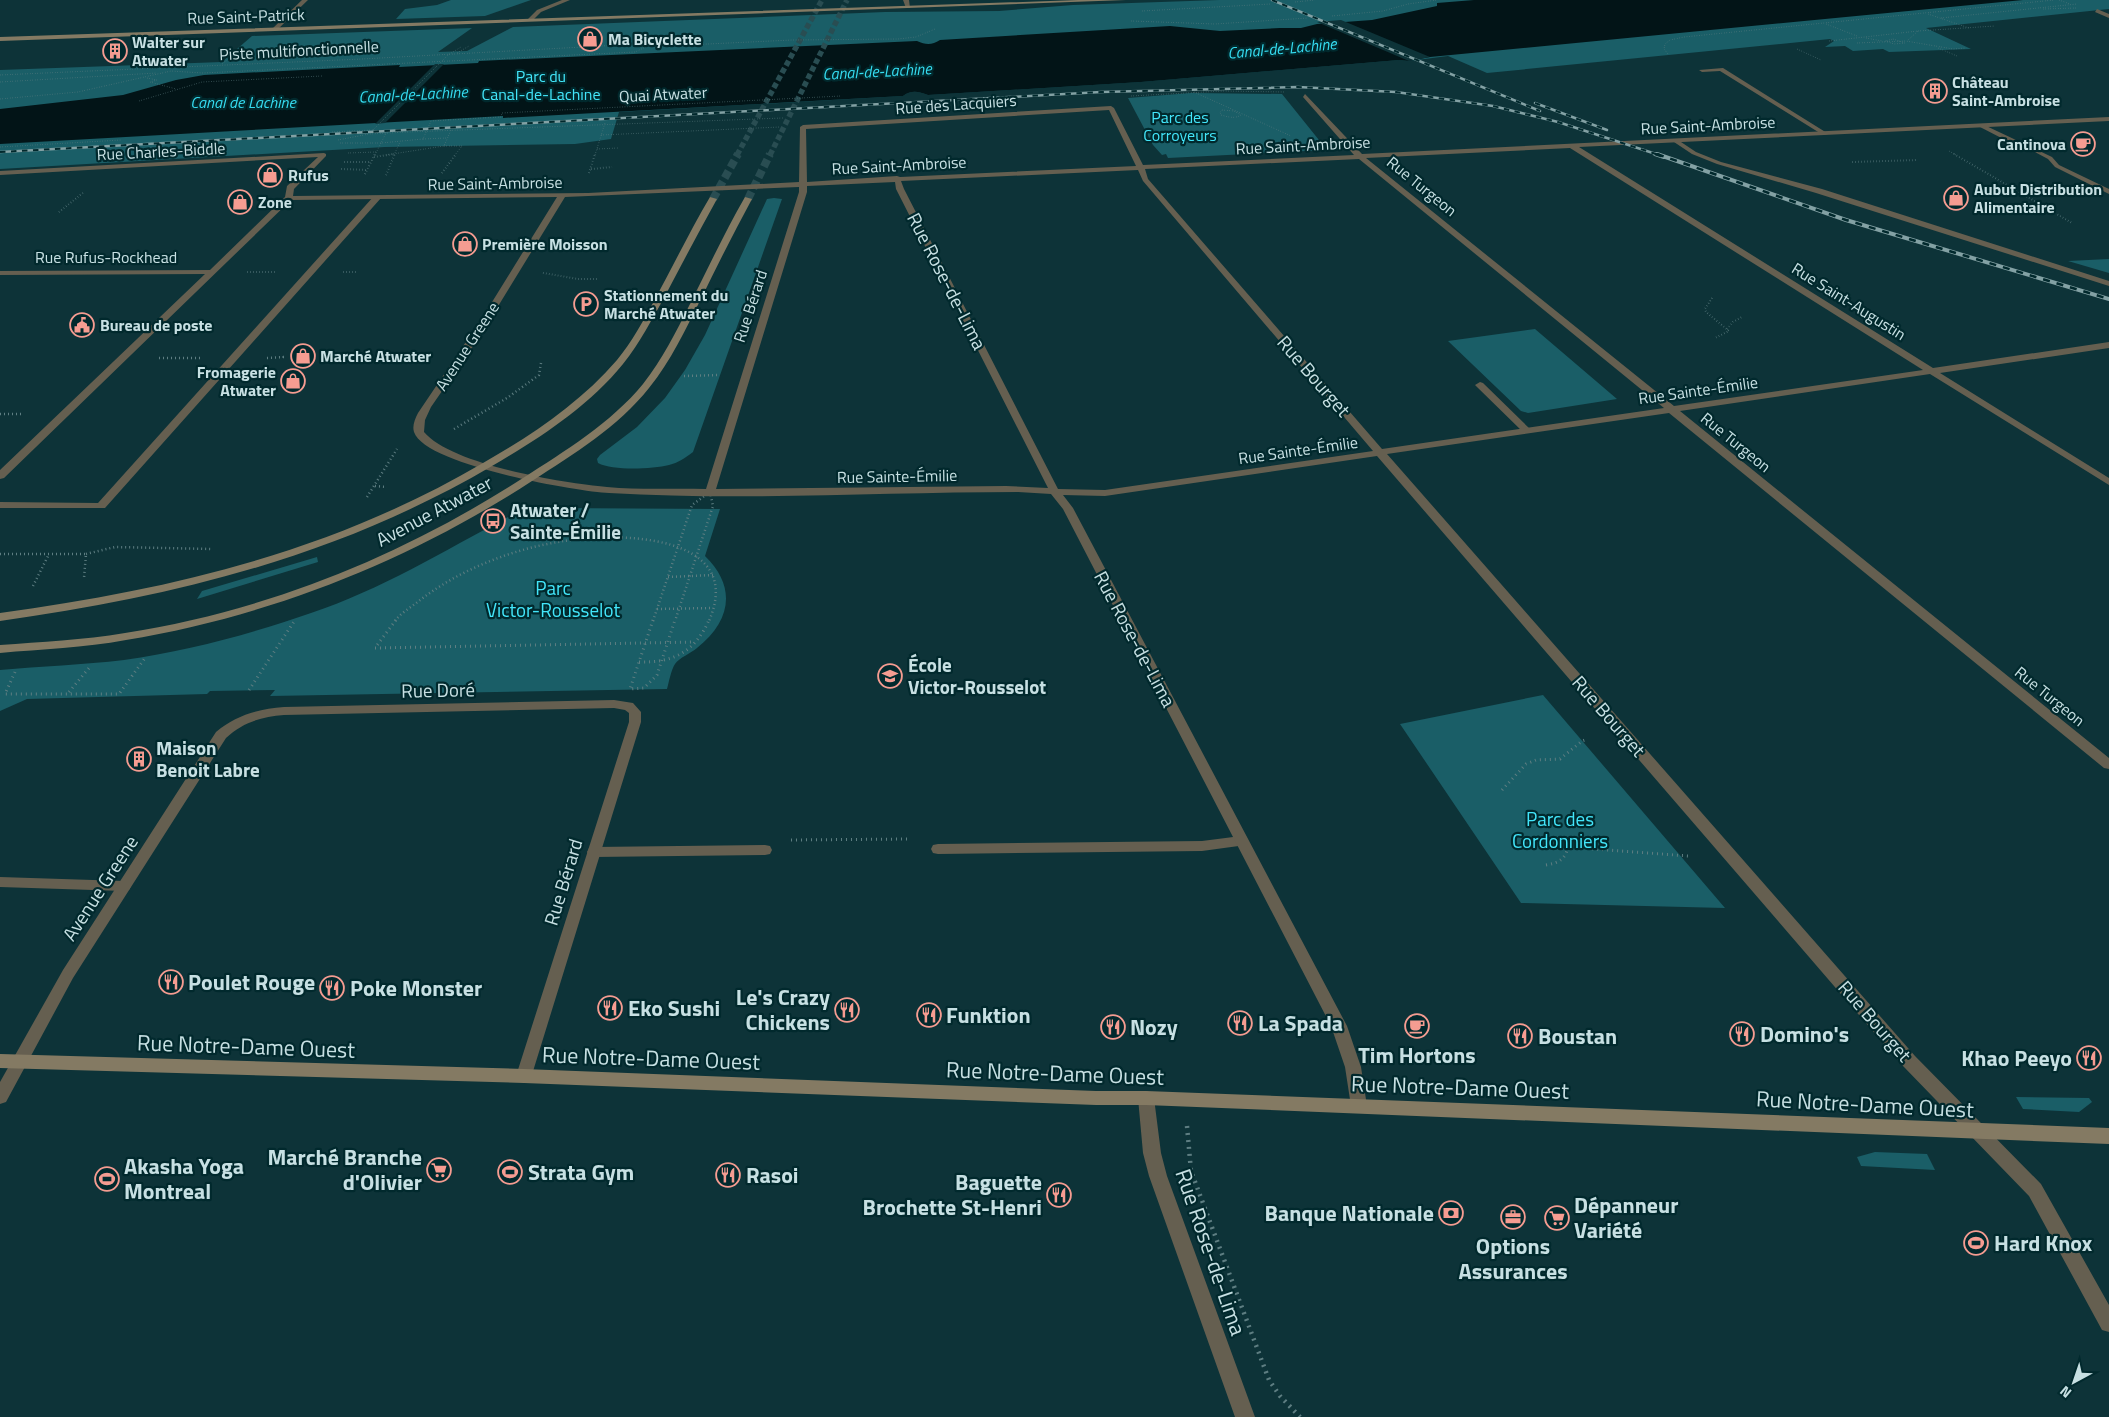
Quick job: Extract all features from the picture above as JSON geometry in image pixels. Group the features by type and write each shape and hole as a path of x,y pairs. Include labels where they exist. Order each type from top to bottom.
{"main road":[{"name":"Rue Saint-Patrick","path":"0,39 1123,0"},
{"name":"Avenue Atwater","path":"0,617 134,596 217,577 272,561 385,519 439,493 487,466 524,443 573,407 598,385 620,361 639,335 713,199"},
{"name":"Avenue Atwater","path":"0,649 78,643 146,633 207,619 276,599 336,578 405,550 465,519 532,478 612,419 651,380 669,352 748,199"},
{"name":"Rue Notre-Dame Ouest","path":"0,1061 524,1076 1096,1098 1146,1098 2109,1136"}],"street":[{"path":"275,29 305,0"},
{"path":"530,20 539,11 567,0"},
{"path":"906,0 908,7"},
{"path":"2098,12 2109,16"},
{"path":"1742,82 1702,70 1721,69 1742,82 1825,134"},
{"name":"Rue Turgeon","path":"1305,96 1351,150 2109,764"},
{"name":"Rue des Lacquiers","path":"803,127 1111,108"},
{"name":"Rue Bourget","path":"1111,108 1145,180 1909,1061 2035,1190 2109,1322"},
{"name":"Rue Saint-Ambroise","path":"288,198 562,196 2109,119"},
{"path":"1993,125 2028,143 2035,150"},
{"path":"1982,126 2015,144 2035,150 2050,158 2057,166 2109,192"},
{"name":"Rue Bérard","path":"710,492 802,192 803,127"},
{"path":"1676,141 1694,153 1726,166 1819,191 2109,284"},
{"name":"Rue Saint-Augustin","path":"1572,146 2109,482"},
{"name":"Rue Charles-Biddle","path":"0,174 324,155 290,188 288,198"},
{"name":"Rue Rose-de-Lima","path":"897,178 900,189 1054,492 1068,508 1339,1026 1353,1067 1360,1106"},
{"name":"Avenue Greene","path":"487,466 457,457 430,444 422,437 418,430 419,423 423,413 454,368 562,196"},
{"path":"0,476 288,198"},
{"path":"0,505 102,506 377,198"},
{"name":"Rue Rufus-Rockhead","path":"0,273 212,272"},
{"name":"Rue Sainte-Émilie","path":"487,466 572,486 607,490 880,492 1009,489 1088,494 1105,493 2109,345"},
{"path":"1480,385 1527,431"},
{"name":"Rue Doré","path":"251,716 284,712 614,704 625,706"},
{"name":"Rue Bérard","path":"524,1076 635,722 635,712 625,706"},
{"name":"Avenue Greene","path":"0,1097 56,995 221,736 234,724 251,716"},
{"path":"938,849 1202,846 1241,840"},
{"path":"594,852 765,850"},
{"path":"0,882 124,886"},
{"name":"Rue Rose-de-Lima","path":"1146,1098 1152,1153 1158,1176 1246,1417"}],"path":[{"path":"1295,2 1315,0"},
{"path":"1332,16 1383,11 1408,4 1437,0"},
{"path":"1668,54 1664,49 1665,44 1676,38 2054,0"},
{"path":"1941,18 2059,6"},
{"path":"2015,10 2067,8"},
{"path":"1924,13 1970,28"},
{"path":"1215,24 1308,18"},
{"path":"1824,23 1860,37 1900,45 1904,44 1905,41 1918,31"},
{"path":"1830,41 1918,31 1995,26"},
{"path":"664,42 687,45 792,40 898,39 916,37 936,29"},
{"path":"1857,43 1885,42 1893,39 1932,46 1965,48"},
{"path":"0,82 189,70 203,73 635,52 653,43"},
{"path":"574,55 575,48 582,44"},
{"path":"1932,46 1957,56"},
{"path":"1797,49 1821,60"},
{"name":"Piste multifonctionnelle","path":"0,75 450,54 443,61"},
{"path":"409,62 413,57"},
{"path":"369,134 443,61"},
{"path":"0,99 70,93 171,72 175,67"},
{"path":"139,101 202,82 322,76"},
{"path":"144,77 157,80 150,82 177,90"},
{"path":"112,85 118,87"},
{"path":"1194,92 1296,138"},
{"name":"Quai Atwater","path":"426,131 430,122 501,117 502,113 509,112 841,96"},
{"path":"1224,110 1238,112 1241,115 1235,118 1224,116 1220,112 1224,110"},
{"path":"588,177 605,123"},
{"path":"342,150 357,136 379,124"},
{"path":"601,135 783,127"},
{"path":"335,140 369,134 492,128"},
{"path":"444,146 452,130"},
{"path":"423,139 426,131"},
{"path":"364,176 386,133"},
{"path":"337,143 381,143 447,138"},
{"path":"383,180 400,142"},
{"path":"374,157 444,146 462,146 442,174"},
{"path":"597,149 618,148"},
{"path":"1946,149 2072,223"},
{"path":"348,153 376,152"},
{"path":"1852,162 1918,160"},
{"path":"338,162 371,162"},
{"path":"591,169 612,167"},
{"path":"340,170 367,170"},
{"path":"244,272 280,272"},
{"path":"538,273 553,273 578,279 599,279"},
{"path":"1712,298 1705,309 1706,312 1727,329"},
{"path":"1715,338 1729,331 1727,329 1733,322 1742,317"},
{"path":"158,358 201,358"},
{"path":"453,429 507,398 539,375 541,363"},
{"path":"678,375 726,375"},
{"path":"0,414 22,414"},
{"path":"364,502 397,449"},
{"path":"692,506 630,689 644,688 657,675 713,506"},
{"path":"639,662 662,662 676,656 695,642 706,628 716,592 713,575 696,556 678,546 653,538 606,536 556,542 510,554 455,578 412,605 391,624 375,648 695,642"},
{"path":"0,554 86,554 115,547 215,549"},
{"path":"32,589 49,554"},
{"path":"84,580 86,554"},
{"path":"668,562 673,562"},
{"path":"668,577 713,575"},
{"path":"657,609 713,608"},
{"path":"247,694 299,615"},
{"path":"0,695 119,694 148,656"},
{"path":"69,693 93,663"},
{"path":"5,694 17,669"},
{"path":"1502,790 1511,783 1516,772 1527,763 1540,758 1560,759 1582,740 1588,739"},
{"path":"788,840 907,839"},
{"path":"1546,865 1560,863 1566,856 1568,847 1688,856"},
{"name":"Rue Rose-de-Lima","path":"1189,1157 1191,1171 1269,1380 1280,1396 1300,1417"}],"green space":[{"path":"451,0 531,0 485,16 396,19 405,9 437,5"},
{"name":"Parc du Canal-de-Lachine","path":"1219,0 2109,0 2109,9 1926,28 1971,49 1889,52 1883,49 1853,51 1845,46 1825,47 1834,41 1830,39 1487,73 1448,56 1409,61 1399,60 1141,82 928,95 915,92 903,96 619,112 611,139 575,144 385,147 0,169 0,70 222,62 252,36 472,28 438,52 467,51 513,27 885,12 999,11 1073,5"},
{"name":"Parc des Corroyeurs","path":"1191,93 1282,94 1327,150 1168,158 1166,154 1162,155 1153,145 1128,98"},
{"path":"767,199 782,199 693,452 675,463 653,468 623,468 605,466 598,463 597,459 600,455 637,427 665,398 685,370 705,335"},
{"path":"2109,259 2109,273 2068,261"},
{"path":"1535,329 1617,399 1528,413 1521,411 1448,341"},
{"name":"Parc Victor-Rousselot","path":"548,508 720,509 705,556 722,580 726,604 723,615 717,627 708,638 675,664 667,689 270,696 275,690 210,691 207,694 27,699 0,711 0,670 124,660 195,647 265,628 337,604 362,593 508,517 526,510"},
{"path":"317,557 318,562 197,599 202,591"},
{"name":"Parc des Cordonniers","path":"1543,695 1725,908 1521,903 1400,724"},
{"path":"2016,1097 2089,1098 2092,1102 2079,1112 2023,1109"},
{"path":"1875,1152 1927,1154 1935,1170 1861,1166 1857,1157"}],"water":[{"name":"Canal de Lachine","path":"1474,0 2023,0 1430,57 1409,61 1399,60 1141,82 928,95 915,92 903,96 0,144 0,109 123,95 176,80 204,75 917,41 929,44 940,40 1170,26 1220,31 1301,28 1317,24 1372,20 1437,6 1437,3"}],"pier":[{"path":"1341,20 1430,57 1409,61 1317,22"},
{"path":"435,64 444,64 385,123 375,124"}],"tunnel":[{"path":"737,155 822,0"},
{"path":"770,155 847,0"},
{"path":"713,199 738,154"},
{"path":"748,199 770,154"}],"railway":[{"path":"1272,0 1540,111"},
{"path":"0,152 1101,92 1298,87 1396,92 1493,106 1558,122 1659,155"},
{"path":"1535,103 1607,130"},
{"path":"1655,154 1664,157"},
{"path":"1660,155 1657,154 1846,220 2109,299"}],"place":[{"name":"Ma Bicyclette","path":"590,39"},
{"name":"Walter sur Atwater","path":"115,51"},
{"name":"Château Saint-Ambroise","path":"1935,91"},
{"name":"Cantinova","path":"2083,144"},
{"name":"Rufus","path":"270,175"},
{"name":"Aubut Distribution Alimentaire","path":"1956,198"},
{"name":"Zone","path":"240,202"},
{"name":"Première Moisson","path":"465,244"},
{"name":"Stationnement du Marché Atwater","path":"586,304"},
{"name":"Bureau de poste","path":"82,325"},
{"name":"Marché Atwater","path":"303,356"},
{"name":"Fromagerie Atwater","path":"293,381"},
{"name":"Atwater / Sainte-Émilie","path":"493,521"},
{"name":"École Victor-Rousselot","path":"890,676"},
{"name":"Maison Benoit Labre","path":"139,759"},
{"name":"Poulet Rouge","path":"171,982"},
{"name":"Poke Monster","path":"332,988"},
{"name":"Eko Sushi","path":"610,1008"},
{"name":"Le's Crazy Chickens","path":"847,1010"},
{"name":"Funktion","path":"929,1015"},
{"name":"La Spada","path":"1240,1023"},
{"name":"Tim Hortons","path":"1417,1026"},
{"name":"Nozy","path":"1113,1027"},
{"name":"Domino's","path":"1742,1034"},
{"name":"Boustan","path":"1520,1036"},
{"name":"Khao Peeyo","path":"2089,1058"},
{"name":"Marché Branche d'Olivier","path":"439,1170"},
{"name":"Strata Gym","path":"510,1172"},
{"name":"Rasoi","path":"728,1175"},
{"name":"Akasha Yoga Montreal","path":"107,1179"},
{"name":"Baguette Brochette St-Henri","path":"1059,1195"},
{"name":"Banque Nationale","path":"1451,1213"},
{"name":"Options Assurances","path":"1513,1217"},
{"name":"Dépanneur Variété","path":"1557,1218"},
{"name":"Hard Knox","path":"1976,1243"}],"water label":[{"name":"Canal-de-Lachine","path":"1282,48"},
{"name":"Canal-de-Lachine","path":"877,71"},
{"name":"Canal-de-Lachine","path":"413,94"}]}
